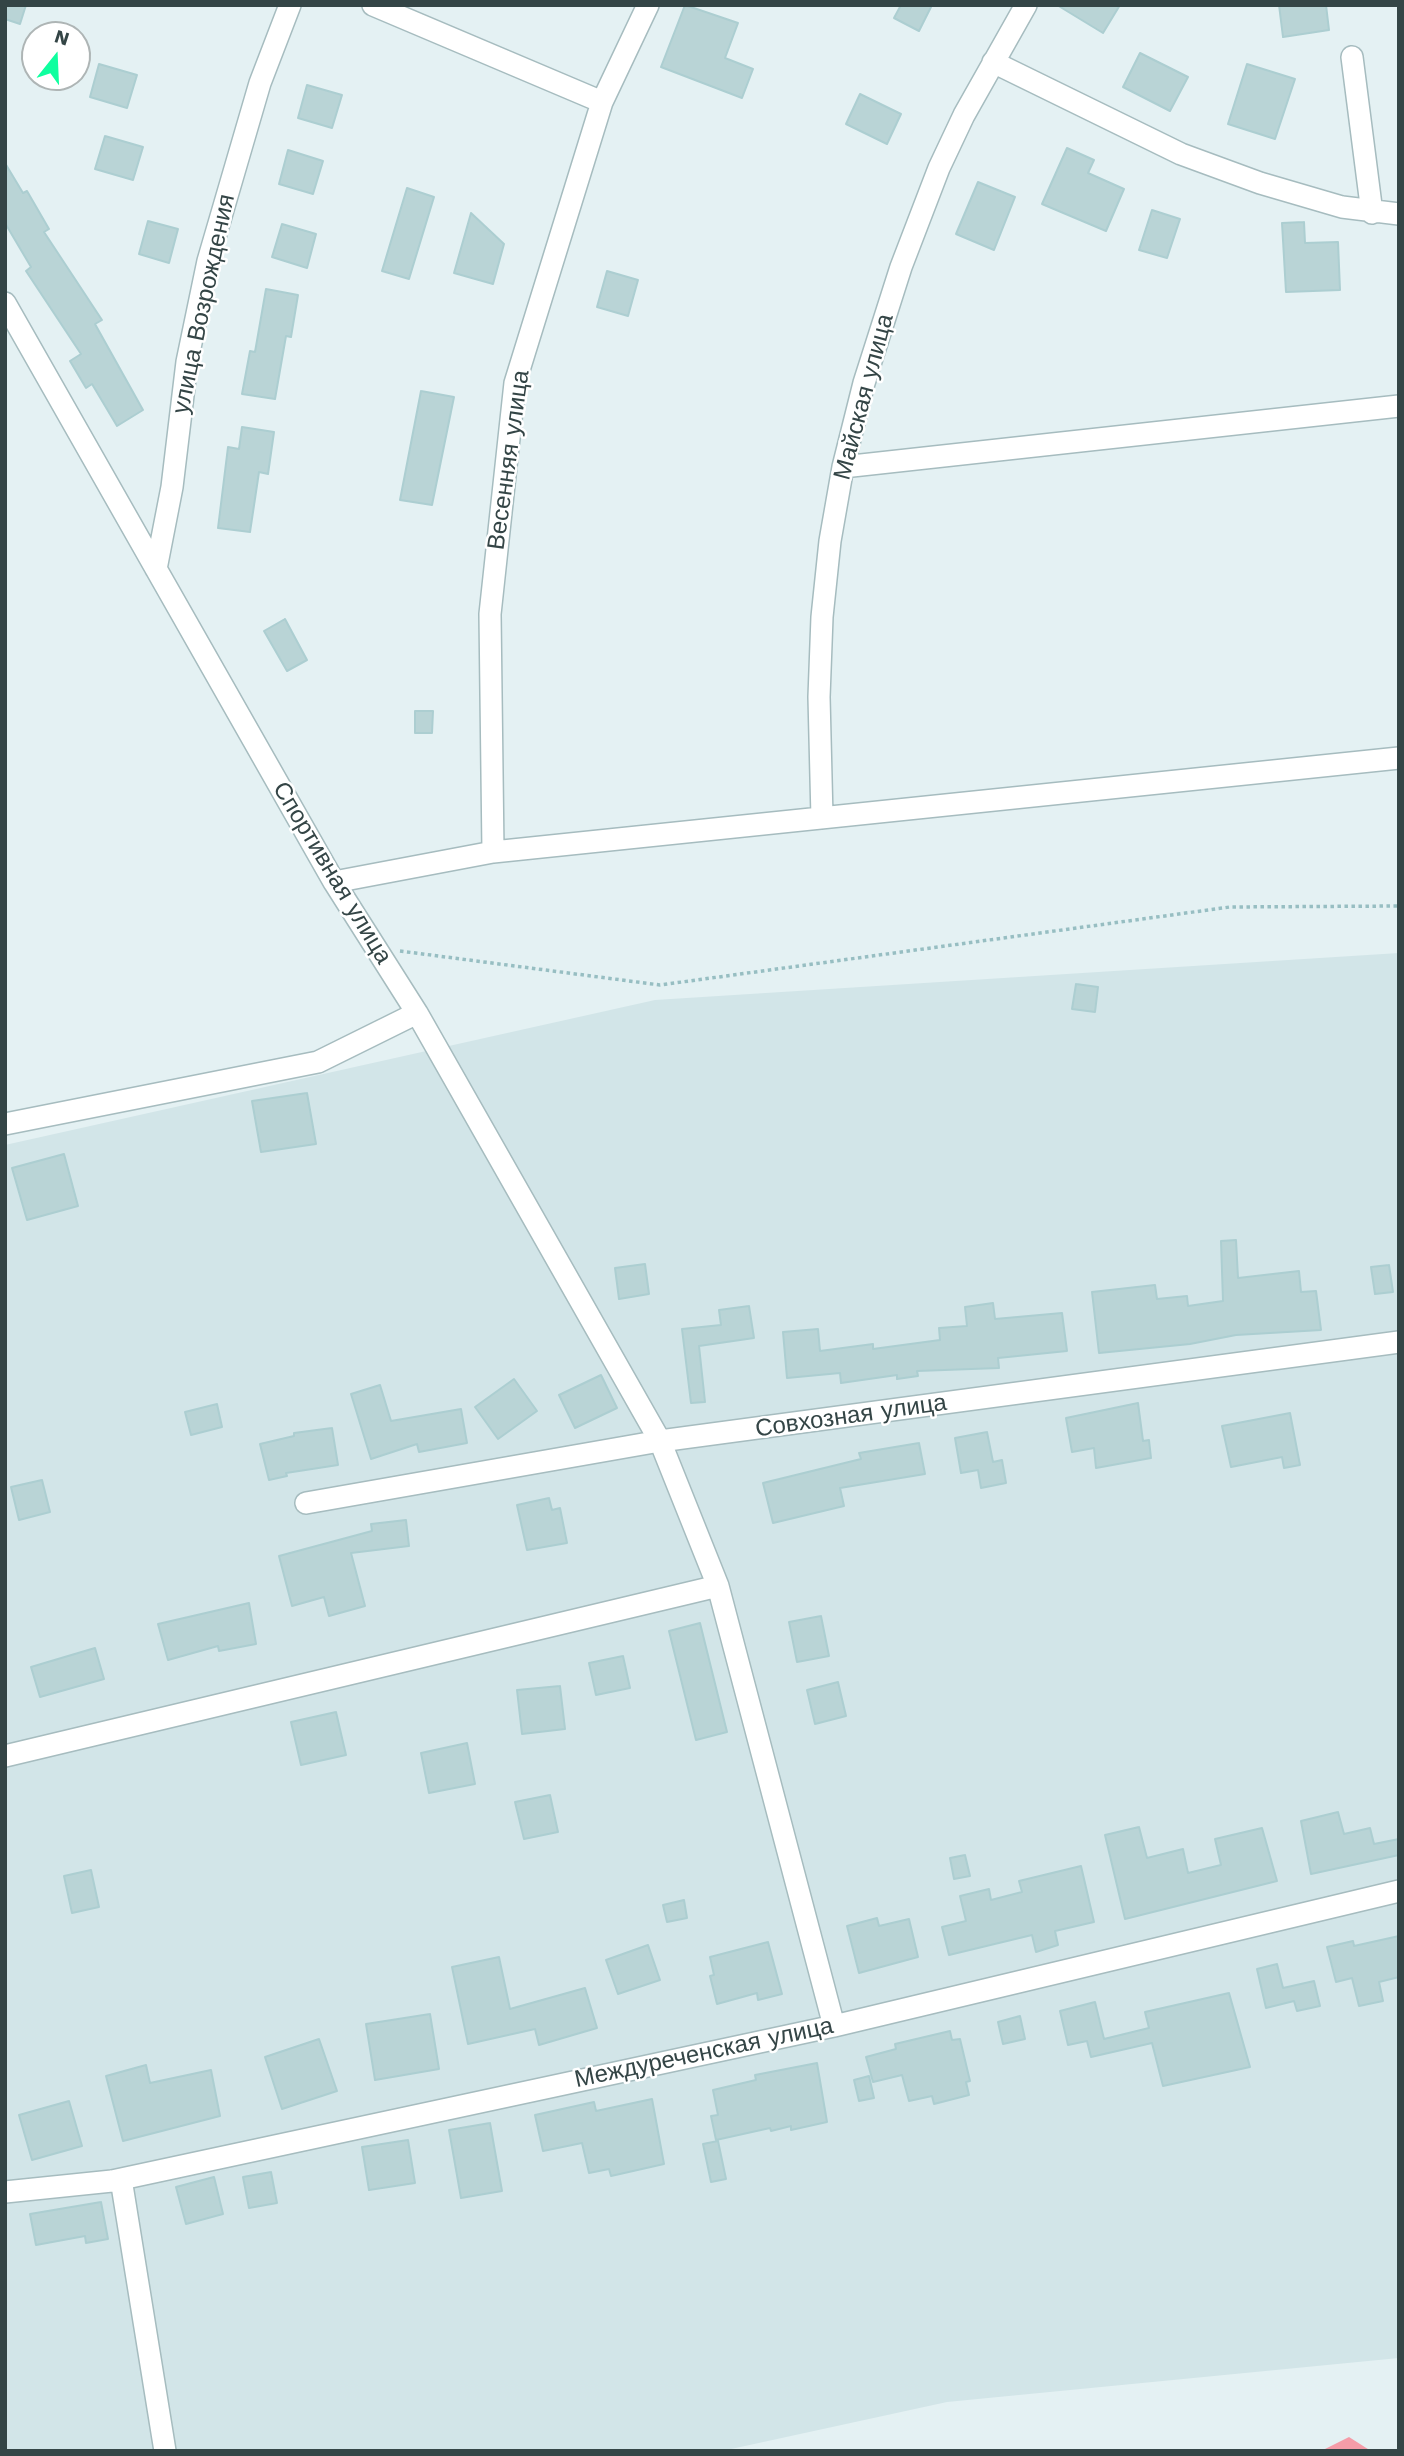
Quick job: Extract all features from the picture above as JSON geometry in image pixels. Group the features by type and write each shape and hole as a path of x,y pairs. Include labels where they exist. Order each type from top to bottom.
{"street":[{"name":"улица Возрождения","path":"156,569 172,487 187,362 208,261 260,83 290,5"},
{"path":"373,5 602,102"},
{"name":"Весенняя улица","path":"493,852 490,614 515,383 602,102 648,5"},
{"name":"Майская улица","path":"821,818 819,697 822,617 830,541 843,467 864,383 901,267 939,168 993,62 1026,5"},
{"path":"1352,57 1372,213"},
{"path":"993,62 1181,154 1260,183 1372,213 1399,214"},
{"name":"Спортивная улица","path":"5,303 334,882 417,1013 660,1441 718,1586 834,2025"},
{"path":"843,467 1399,405"},
{"path":"334,882 493,852 1399,758"},
{"path":"5,1124 318,1062 417,1013"},
{"name":"Совхозная улица","path":"306,1503 660,1441 1399,1342"},
{"path":"5,1756 718,1586"},
{"name":"Междуреченская улица","path":"5,2192 121,2179 834,2025 1399,1891"},
{"path":"121,2179 165,2451"}],"path":[{"path":"374,947 660,985 1230,907 1399,906"}],"shaded area":[{"path":"1399,953 1399,2358 947,2402 722,2451 5,2451 5,1145 655,1000"},
{"path":"1349,2437 1371,2451 1321,2451"}],"building":[{"path":"5,5 26,5 20,24 5,19"},
{"path":"685,5 738,23 725,58 753,69 742,98 661,67"},
{"path":"901,5 932,5 919,31 894,18"},
{"path":"1057,5 1120,5 1103,33"},
{"path":"1279,5 1326,5 1329,30 1283,37"},
{"path":"1140,53 1188,77 1170,111 1123,87"},
{"path":"99,64 137,75 127,108 90,97"},
{"path":"1247,64 1295,79 1275,139 1228,124"},
{"path":"307,85 342,95 332,128 298,118"},
{"path":"860,94 901,114 887,144 846,124"},
{"path":"105,136 143,147 133,180 95,169"},
{"path":"1067,148 1094,160 1088,173 1124,189 1106,231 1042,204"},
{"path":"288,150 323,161 313,194 279,184"},
{"path":"5,163 23,193 27,191 49,229 44,232 102,320 95,324 143,410 117,426 92,384 86,388 70,361 81,354 26,271 31,267 5,223"},
{"path":"978,182 1015,197 994,250 956,234"},
{"path":"407,188 434,197 409,279 382,271"},
{"path":"1152,210 1180,219 1167,258 1139,250"},
{"path":"471,213 504,244 493,284 454,273"},
{"path":"148,221 178,229 169,263 139,254"},
{"path":"1304,222 1305,243 1338,242 1340,290 1286,292 1282,223"},
{"path":"282,224 316,234 307,268 272,257"},
{"path":"607,271 638,280 628,316 597,307"},
{"path":"266,289 298,295 291,337 286,336 275,399 242,394 250,351 255,352"},
{"path":"421,391 454,397 432,505 400,500"},
{"path":"242,427 274,432 268,474 259,472 250,532 218,528 228,447 239,449"},
{"path":"285,619 307,660 287,671 264,631"},
{"path":"415,711 433,711 432,733 415,733"},
{"path":"1076,984 1098,987 1095,1012 1072,1009"},
{"path":"307,1093 316,1144 261,1152 252,1101"},
{"path":"64,1154 78,1206 27,1220 12,1168"},
{"path":"1236,1240 1238,1278 1299,1271 1301,1292 1316,1291 1321,1330 1236,1335 1190,1344 1099,1353 1092,1292 1155,1285 1157,1299 1187,1296 1188,1306 1223,1301 1221,1241"},
{"path":"645,1264 649,1294 619,1299 615,1268"},
{"path":"1389,1265 1393,1292 1375,1294 1371,1267"},
{"path":"993,1303 995,1319 1062,1313 1067,1351 998,1358 999,1368 917,1371 918,1376 897,1379 897,1375 841,1383 840,1373 787,1378 783,1332 818,1329 820,1351 873,1344 873,1349 940,1340 939,1328 967,1326 965,1307"},
{"path":"749,1306 754,1338 699,1346 705,1402 691,1403 682,1329 721,1325 719,1310"},
{"path":"601,1375 617,1408 575,1428 559,1395"},
{"path":"514,1379 537,1411 498,1439 475,1407"},
{"path":"380,1385 391,1421 461,1409 467,1443 419,1452 417,1444 371,1459 351,1394"},
{"path":"1138,1403 1143,1441 1149,1440 1151,1458 1096,1468 1094,1448 1072,1452 1066,1418"},
{"path":"217,1404 222,1427 191,1435 185,1412"},
{"path":"1290,1413 1300,1465 1284,1468 1282,1457 1231,1467 1222,1426"},
{"path":"332,1428 338,1465 286,1473 287,1476 269,1480 260,1444 294,1436 294,1433"},
{"path":"987,1432 993,1462 1002,1460 1006,1483 981,1488 978,1470 961,1473 955,1438"},
{"path":"919,1443 925,1474 840,1488 844,1506 773,1523 763,1483 861,1459 859,1453"},
{"path":"42,1480 50,1512 19,1520 11,1487"},
{"path":"549,1498 552,1510 560,1508 567,1543 527,1550 517,1505"},
{"path":"406,1520 409,1546 351,1553 365,1606 329,1616 324,1597 292,1606 279,1556 372,1531 371,1524"},
{"path":"249,1603 256,1644 219,1651 218,1646 168,1660 158,1624"},
{"path":"821,1616 829,1656 797,1662 789,1622"},
{"path":"700,1623 727,1732 696,1740 669,1631"},
{"path":"95,1648 104,1679 40,1697 31,1667"},
{"path":"623,1656 630,1688 596,1695 589,1663"},
{"path":"838,1682 846,1716 815,1724 807,1690"},
{"path":"560,1686 565,1729 522,1734 517,1690"},
{"path":"336,1712 346,1755 301,1765 291,1722"},
{"path":"467,1743 475,1784 429,1793 421,1753"},
{"path":"550,1795 558,1832 524,1839 515,1802"},
{"path":"1338,1812 1344,1834 1370,1828 1374,1844 1399,1839 1399,1855 1311,1874 1301,1821"},
{"path":"1139,1827 1147,1858 1183,1849 1188,1873 1221,1865 1215,1839 1262,1828 1277,1881 1125,1919 1105,1835"},
{"path":"965,1855 970,1876 954,1879 950,1858"},
{"path":"1081,1866 1094,1922 1055,1931 1058,1945 1036,1952 1032,1935 949,1955 942,1927 966,1921 960,1896 989,1889 991,1900 1022,1892 1019,1881"},
{"path":"91,1870 99,1907 72,1913 64,1876"},
{"path":"684,1900 687,1918 667,1922 663,1905"},
{"path":"877,1918 879,1926 909,1919 918,1957 859,1973 847,1926"},
{"path":"1399,1936 1399,1977 1379,1982 1383,2001 1359,2006 1352,1978 1336,1982 1327,1947 1353,1941 1354,1946"},
{"path":"768,1942 782,1994 758,2000 757,1993 717,2004 710,1976 714,1975 710,1957"},
{"path":"648,1945 660,1980 618,1994 606,1960"},
{"path":"499,1957 510,2009 585,1988 597,2028 539,2045 535,2029 468,2044 452,1967"},
{"path":"1277,1964 1283,1988 1314,1981 1320,2006 1297,2011 1294,2001 1266,2008 1257,1969"},
{"path":"1229,1993 1250,2067 1163,2086 1152,2043 1091,2057 1087,2041 1068,2045 1060,2011 1095,2002 1104,2039 1149,2028 1145,2012"},
{"path":"430,2014 439,2069 375,2080 366,2024"},
{"path":"1020,2016 1025,2039 1003,2044 998,2022"},
{"path":"950,2031 952,2040 960,2039 970,2081 966,2082 969,2095 934,2104 932,2096 909,2101 902,2075 873,2082 866,2057 896,2049 895,2044"},
{"path":"319,2039 337,2091 282,2109 265,2057"},
{"path":"817,2063 827,2122 791,2130 791,2126 771,2131 770,2128 716,2140 711,2116 718,2115 713,2090 756,2080 755,2075"},
{"path":"146,2065 150,2083 211,2070 220,2116 123,2141 106,2076"},
{"path":"869,2076 874,2098 859,2101 854,2080"},
{"path":"652,2099 664,2164 611,2176 609,2169 589,2173 582,2143 543,2151 535,2115 594,2102 596,2111"},
{"path":"69,2101 82,2146 32,2160 19,2115"},
{"path":"490,2123 502,2191 461,2198 449,2130"},
{"path":"408,2140 415,2183 369,2190 362,2147"},
{"path":"718,2141 726,2179 711,2182 703,2144"},
{"path":"271,2172 277,2203 249,2208 243,2177"},
{"path":"214,2177 223,2214 186,2224 176,2187"},
{"path":"101,2202 108,2239 86,2243 85,2236 36,2245 30,2214"}]}
